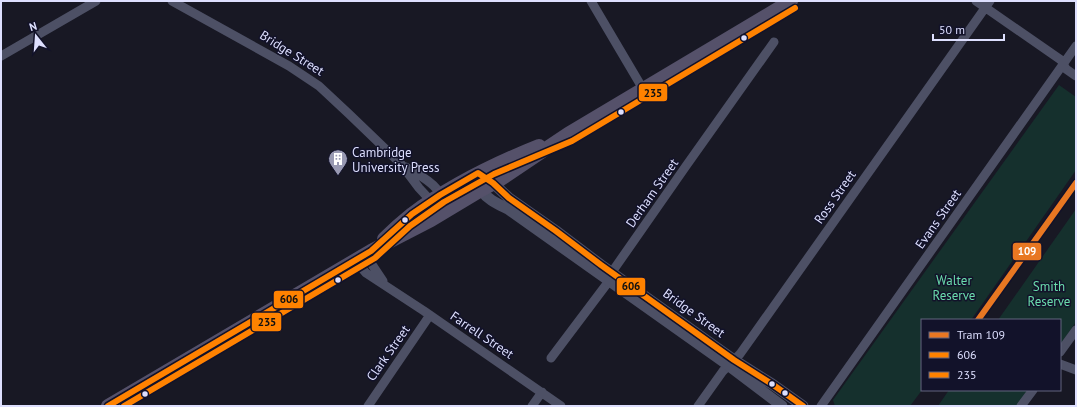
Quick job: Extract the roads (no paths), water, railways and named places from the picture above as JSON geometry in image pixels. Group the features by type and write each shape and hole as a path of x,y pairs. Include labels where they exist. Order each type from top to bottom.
{"main road":[{"path":"108,406 364,255 431,220 487,187 568,134 791,1"},
{"path":"364,255 408,217 478,173 568,134"},
{"path":"478,173 487,187"},
{"path":"436,198 443,213"}],"street":[{"path":"1,56 96,1"},
{"name":"Bridge Street","path":"172,1 283,62 310,79 350,114 401,164 419,188 436,198"},
{"path":"591,1 643,89"},
{"path":"976,1 988,4 1061,60 1066,69 1076,76"},
{"name":"Ross Street","path":"698,406 723,370 740,354 988,4"},
{"name":"Derham Street","path":"551,358 611,276 686,166 774,42"},
{"name":"Evans Street","path":"821,406 1076,46"},
{"name":"Bridge Street","path":"487,187 509,198 611,276 731,363 782,406"},
{"name":"Farrell Street","path":"364,255 366,273 430,315 561,406"},
{"name":"Clark Street","path":"368,406 430,315"},
{"path":"1061,351 1076,330"},
{"name":"Bridge Street","path":"731,363 772,384 803,406"},
{"path":"1061,364 1076,370"},
{"path":"1021,406 1032,391"},
{"path":"532,406 542,392"}],"tram line":[{"name":"109","path":"979,319 1076,183"}],"place":[{"name":"Cambridge University Press","path":"338,176"}],"park label":[{"name":"Walter Reserve","path":"954,288"},
{"name":"Smith Reserve","path":"1049,294"}]}
